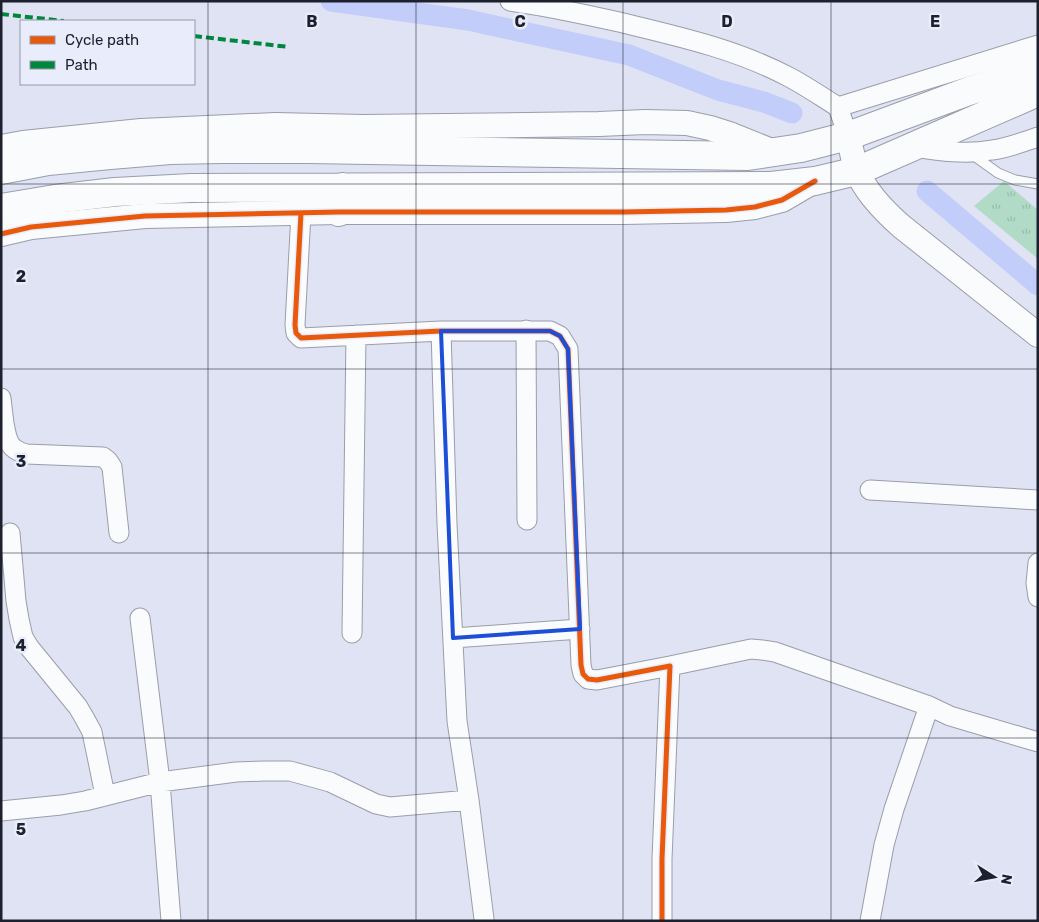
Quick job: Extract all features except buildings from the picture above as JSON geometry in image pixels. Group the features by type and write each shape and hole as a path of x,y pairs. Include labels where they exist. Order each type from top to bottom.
{"highway":[{"path":"1,170 48,161 170,150 297,149 748,156 801,148 848,136 969,91 1038,68"},
{"path":"1,208 55,199 134,191 192,188 341,200 771,186 815,181 857,171 1038,92"}],"street":[{"path":"510,1 542,3 669,34 725,51 789,77 838,107 857,171 868,191 883,210 1038,335"},
{"path":"838,107 1038,45"},
{"path":"1,147 141,131 275,125 363,128 645,122 687,123 710,128 774,152"},
{"path":"912,147 969,152 992,150 1038,137"},
{"path":"1,234 31,227 145,216 301,213 341,200"},
{"path":"301,213 295,324 296,333 301,338 441,331 526,330 550,331 560,336 568,349 581,665 582,674 588,679 597,680 732,652 751,649 762,650 775,652 928,706 950,716 1038,742"},
{"path":"526,330 527,520"},
{"path":"441,331 456,721 469,800 484,919"},
{"path":"352,633 356,336"},
{"path":"1,398 6,439 19,452 26,454 103,457 108,461 112,468 119,533"},
{"path":"870,490 1038,500"},
{"path":"10,533 16,601 23,637 78,707 92,732 106,795"},
{"path":"1038,563 1036,583 1038,596"},
{"path":"140,618 160,782 171,921"},
{"path":"453,638 580,629"},
{"path":"662,921 662,858 670,666"},
{"path":"870,921 886,837 928,706"},
{"path":"1,811 85,801 160,782 236,772 265,771 290,771 330,782 376,804 390,807 469,800"}],"lane":[{"path":"969,152 998,173 1015,180 1038,184"}],"highlighted area":[{"path":"441,331 550,331 560,336 568,349 580,629 453,638"}],"green space":[{"path":"1004,181 1038,210 1038,259 974,206"}],"waterway":[{"path":"331,1 468,20 629,55 718,90 764,102 792,113"},
{"path":"927,191 1038,285"}],"marked path":[{"path":"1,14 55,20"},
{"path":"195,36 289,47"}],"cycle path":[{"path":"1,234 31,227 145,216 339,212 726,210 755,207 782,200 815,181"},
{"path":"301,213 295,325 296,333 301,338 441,331 550,331 560,336 568,349 581,665 583,674 588,679 597,680 670,666 662,859 662,921"}]}
